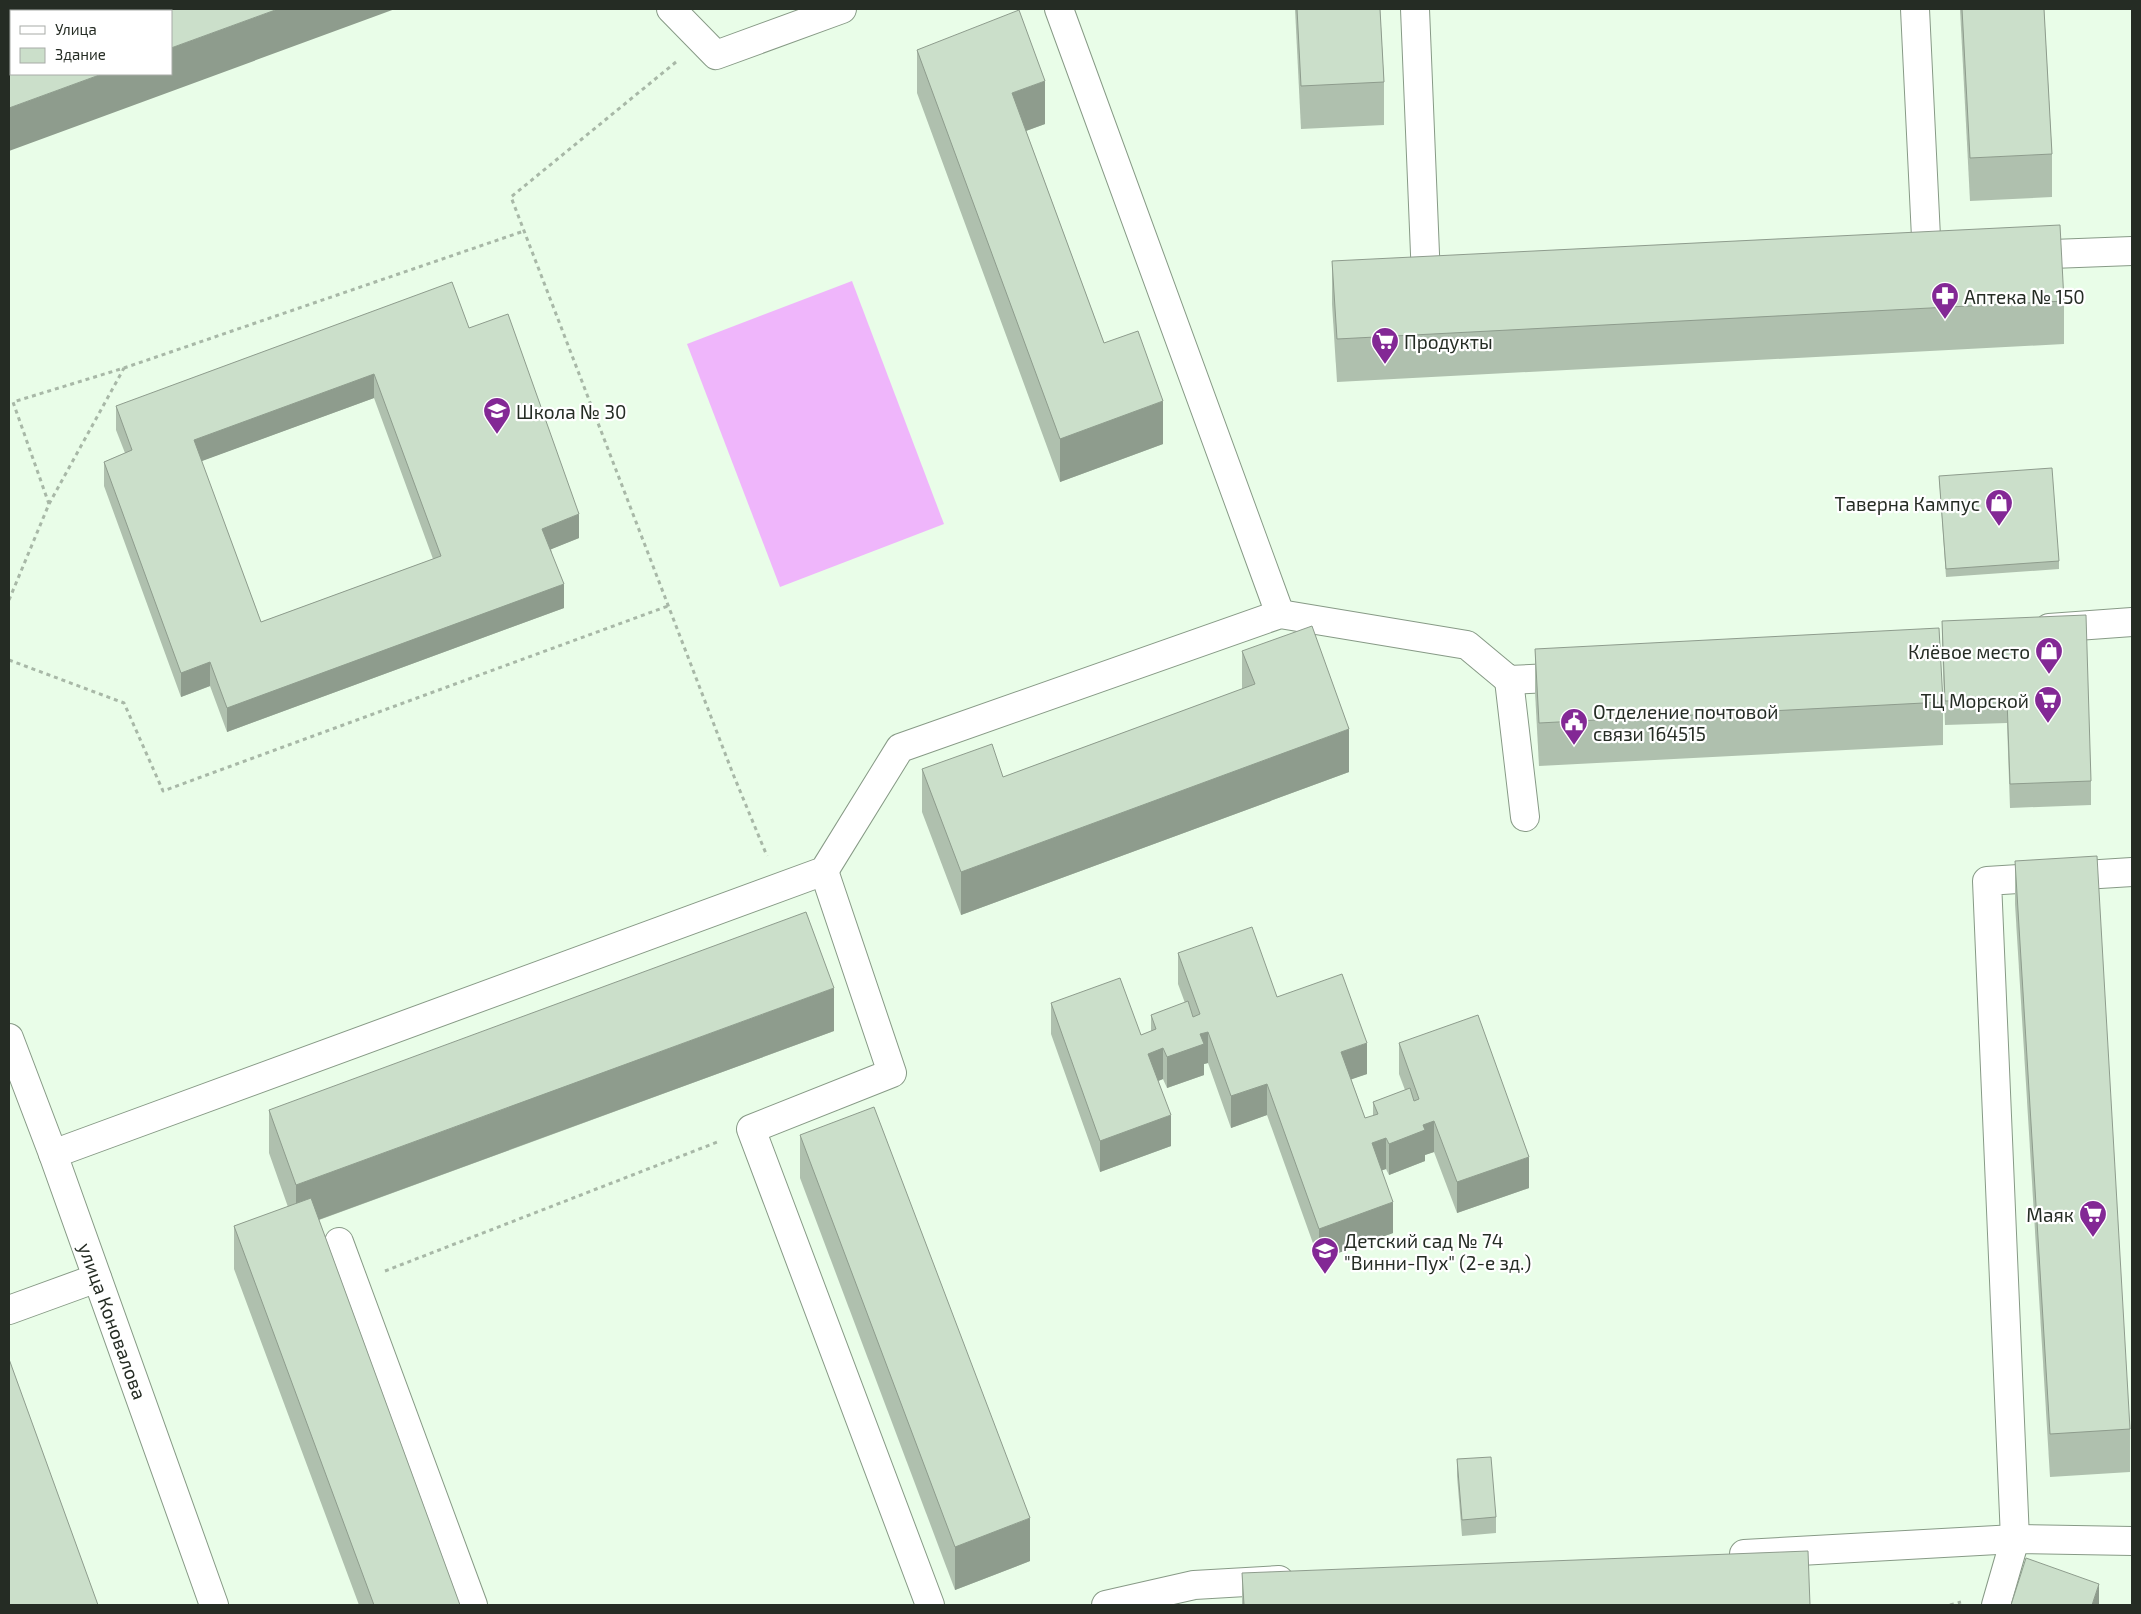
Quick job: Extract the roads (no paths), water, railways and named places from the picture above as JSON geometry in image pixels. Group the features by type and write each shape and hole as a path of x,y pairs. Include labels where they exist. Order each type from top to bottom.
{"street":[{"path":"671,9 716,55 842,9"},
{"path":"1059,9 1280,614"},
{"path":"1415,9 1426,278 1465,276"},
{"path":"1898,259 1937,257 1915,9"},
{"path":"1997,256 2132,251"},
{"path":"53,1154 824,871 900,748 1280,614 1467,645 1509,680 1598,675"},
{"path":"2028,629 2132,622"},
{"path":"1509,680 1525,817"},
{"path":"824,871 892,1073 751,1130 930,1605"},
{"path":"1996,1605 2015,1539 1987,881 2132,872"},
{"name":"улица Коновалова","path":"9,1038 53,1154 214,1605"},
{"path":"339,1242 473,1605"},
{"path":"9,1310 97,1278"},
{"path":"1718,1556 2015,1539 2132,1542"},
{"path":"1106,1605 1195,1595 1303,1579"}],"place":[{"name":"Аптека № 150","path":"1945,320"},
{"name":"Продукты","path":"1385,365"},
{"name":"Школа № 30","path":"497,435"},
{"name":"Таверна Кампус","path":"1999,527"},
{"name":"Клёвое место","path":"2049,675"},
{"name":"ТЦ Морской","path":"2048,724"},
{"name":"Отделение почтовой связи 164515","path":"1574,746"},
{"name":"Маяк","path":"2093,1238"},
{"name":"Детский сад № 74 \"Винни-Пух\" (2-е зд.)","path":"1325,1275"}]}
